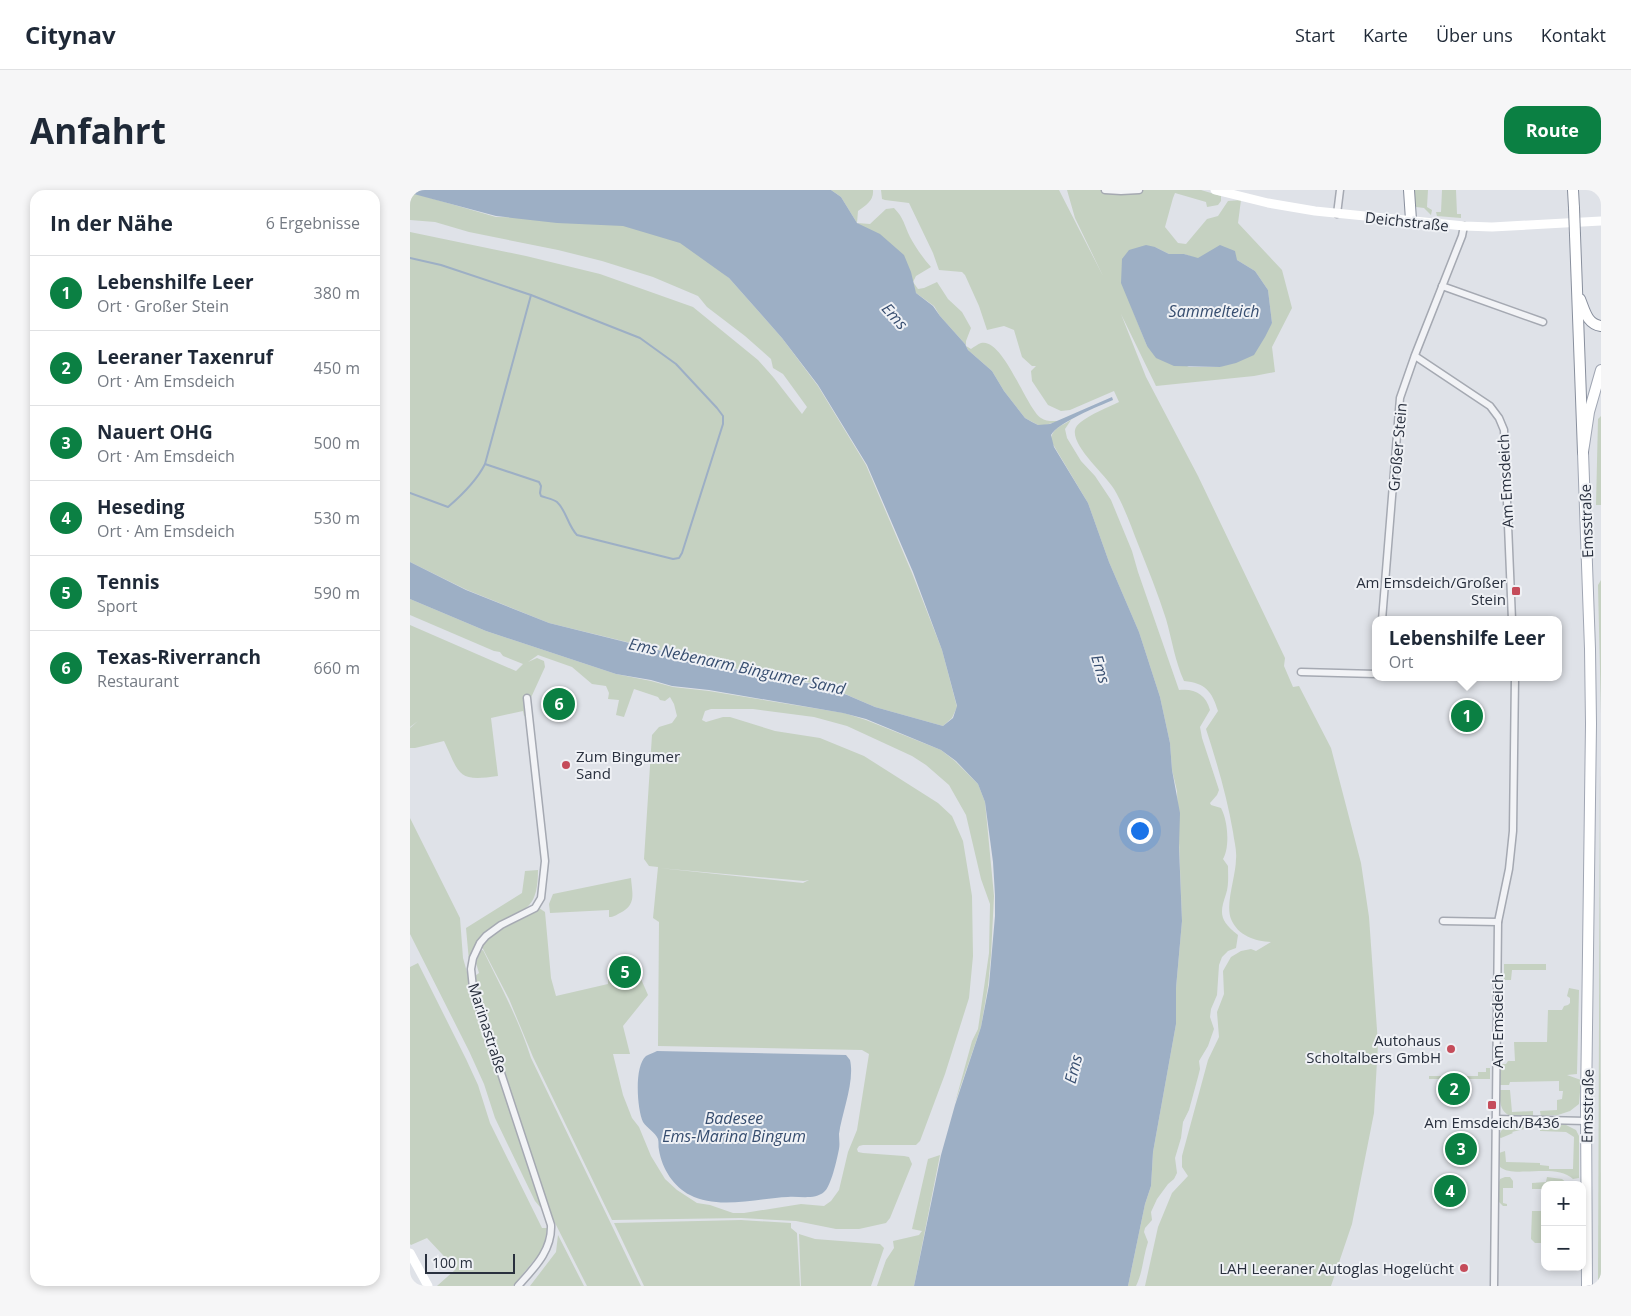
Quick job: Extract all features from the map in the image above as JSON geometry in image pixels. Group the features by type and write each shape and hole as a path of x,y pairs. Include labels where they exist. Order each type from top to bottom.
{"main road":[{"name":"Deichstraße","path":"1215,190 1268,203 1337,214 1464,226 1492,227 1601,222"},
{"path":"1408,190 1411,220"},
{"name":"Emsstraße","path":"1574,190 1576,290 1584,452 1591,715 1586,1121 1587,1286"},
{"path":"1576,290 1587,318 1595,325 1601,326"},
{"path":"1584,452 1589,412 1601,370"},
{"path":"410,1253 428,1286"}],"street":[{"path":"1105,190 1121,192 1140,190"},
{"path":"1337,214 1340,190"},
{"name":"Großer Stein","path":"1382,616 1400,398 1462,236 1464,226"},
{"path":"1442,286 1543,322"},
{"name":"Am Emsdeich","path":"1415,356 1490,406 1499,418 1504,430 1512,616"},
{"path":"1301,672 1372,674"},
{"name":"Am Emsdeich","path":"1494,1286 1498,922 1509,868 1512,831 1515,681"},
{"name":"Marinastraße","path":"518,1286 546,1250 550,1239 551,1225 474,988 471,969 476,950 486,936 501,925 535,908 541,898 545,861 527,698"},
{"path":"1443,921 1498,922"},
{"path":"1496,1119 1586,1121"}],"green space":[{"path":"831,190 873,190 873,194 869,202 858,211 857,223 841,197"},
{"path":"881,190 1059,190 1103,276 1075,218 1067,190 1201,190 1221,196 1221,201 1218,205 1207,207 1206,202 1175,193 1165,227 1178,243 1186,244 1207,219 1218,216 1228,201 1241,200 1238,223 1282,270 1292,308 1272,347 1275,372 1254,376 1156,386 1121,314 1146,377 1198,476 1285,658 1284,666 1293,687 1299,686 1331,748 1361,863 1369,917 1378,1044 1374,1113 1352,1224 1331,1286 1145,1286 1158,1227 1172,1193 1188,1176 1182,1167 1182,1156 1208,1060 1219,1037 1217,1012 1224,994 1223,971 1231,957 1241,951 1251,949 1256,951 1271,942 1253,939 1238,930 1229,913 1236,866 1236,849 1225,793 1206,729 1218,711 1207,689 1184,681 1160,600 1124,509 1110,483 1084,452 1075,437 1075,430 1081,422 1119,402 1114,391 1070,410 1061,411 1048,405 1032,381 1031,371 1036,366 1032,366 1022,357 1014,330 1004,326 987,330 965,275 962,272 939,270 909,203 882,199","holes":["1155,247 1169,254 1184,254 1198,259 1237,260 1255,271 1268,290 1272,323 1220,367 1189,367 1147,346 1131,306"]},
{"path":"1412,190 1428,190 1427,207 1432,210 1431,215 1424,208 1416,207"},
{"path":"1442,190 1456,190 1457,214 1461,214 1461,218 1437,216 1436,212 1441,212"},
{"path":"410,193 496,217 653,219 681,238 729,278 782,338 818,386 866,465 912,573 942,650 957,707 952,718 943,726 875,707 818,684 754,673 549,623 467,590 410,562 410,232 526,256 600,274 693,307 758,360 802,414 807,407 783,374 773,368 771,359 707,307 698,296 653,277 602,261 469,232 435,222 410,220"},
{"path":"894,208 902,218 915,245 931,267 916,276 913,282 918,289 937,282 948,299 962,312 971,328 966,346 940,316 934,306 916,293 864,228 857,223 870,224 886,209"},
{"path":"981,343 989,344 998,351 1014,374 1035,412 1045,420 1060,421 1038,425 1025,418 1004,391 992,371 966,346 971,349"},
{"path":"1601,416 1601,505 1596,505 1598,419"},
{"path":"1071,420 1065,429 1067,438 1081,461 1095,476 1111,500 1132,551 1179,690 1190,690 1199,693 1206,700 1210,710 1200,727 1219,790 1210,803 1221,808 1227,827 1227,848 1223,859 1228,866 1228,884 1222,912 1224,921 1238,935 1236,948 1228,951 1222,957 1219,965 1217,995 1210,1017 1214,1029 1208,1046 1199,1061 1198,1077 1189,1110 1183,1122 1181,1138 1175,1158 1177,1173 1157,1199 1151,1212 1152,1220 1145,1228 1144,1232 1148,1242 1136,1286 1128,1286 1145,1204 1151,1186 1153,1152 1176,1024 1176,988 1182,921 1177,791 1172,770 1170,743 1160,697 1139,632 1109,562 1088,503 1051,441 1055,431"},
{"path":"1601,580 1601,714 1598,585"},
{"path":"410,599 486,631 616,674 673,687 844,713 941,750 978,784 985,802 994,896 991,955 981,1027 955,1103 972,1041 978,1029 989,953 990,904 981,879 966,815 949,785 926,765 912,756 847,726 814,717 753,709 711,709 705,711 702,720 706,722 730,717 775,731 820,738 864,756 938,803 952,816 963,841 972,896 973,956 969,998 945,1074 920,1141 916,1145 863,1145 857,1149 858,1152 863,1153 909,1157 912,1164 890,1218 886,1223 859,1229 836,1229 796,1221 741,1218 612,1220 533,1057 509,999 482,947 493,933 500,928 539,908 545,912 551,978 556,996 608,984 608,965 640,964 641,979 648,995 623,1026 630,1054 613,1054 623,1095 651,1156 665,1179 677,1190 697,1203 710,1205 733,1213 744,1213 801,1204 824,1206 831,1201 839,1190 848,1152 857,1130 869,1054 862,1050 658,1046 659,922 653,918 658,867 649,866 644,859 652,735 659,727 672,723 677,716 670,697 665,701 660,700 658,697 634,689 624,717 616,715 619,700 608,699 609,693 606,686 592,684 572,667 538,655 528,662 537,658 544,661 545,667 529,702 526,715 524,716 523,711 491,718 498,776 485,778 467,777 457,769 444,741 410,748 410,728 418,721 410,727 410,625 516,671 523,664 503,656 500,652 410,615","holes":["659,868 809,880 803,883"]},
{"path":"1600,759 1601,1286 1598,1286"},
{"path":"410,818 460,918 463,958 497,1063 479,1030 497,1066 542,1206 540,1207 535,1201 495,1118 484,1084 469,1051 410,934"},
{"path":"538,870 534,898 529,905 496,924 485,933 469,961 466,928 522,893 525,871"},
{"path":"631,878 631,902 625,910 615,916 609,917 609,910 550,913 549,904 553,894"},
{"path":"483,950 515,1016 531,1058 641,1286 587,1286 552,1217 476,983 475,976 479,973 476,963 480,951"},
{"path":"418,963 478,1085 490,1123 542,1228 547,1228 544,1248 513,1286 437,1286 456,1269 427,1238 410,1244 410,967"},
{"path":"1504,964 1546,964 1546,970 1512,970 1511,980 1504,980"},
{"path":"1569,988 1579,990 1577,1074 1567,1075 1581,1080 1579,1104 1570,1111 1558,1115 1541,1116 1540,1111 1557,1110 1557,1100 1562,1099 1563,1091 1559,1091 1559,1081 1510,1082 1509,1085 1499,1085 1500,1064 1515,1061 1514,1042 1547,1042 1548,1010 1562,1010 1564,1006 1570,1003 1570,998 1567,996"},
{"path":"1486,1068 1490,1068 1490,1079 1429,1079 1429,1076 1478,1076 1478,1072 1486,1072"},
{"path":"1499,1090 1510,1090 1512,1112 1533,1111 1533,1116 1512,1116 1507,1114 1501,1106"},
{"path":"1525,1123 1528,1128 1512,1132 1501,1138 1499,1137 1500,1132 1505,1126"},
{"path":"1540,1125 1566,1125 1576,1130 1579,1136 1579,1178 1573,1179 1565,1174 1546,1171 1515,1172 1500,1167 1499,1153 1505,1151 1506,1162 1540,1163 1540,1165 1549,1166 1549,1169 1573,1169 1574,1137 1566,1132 1540,1131"},
{"path":"940,1155 914,1286 877,1286 886,1260 894,1248 893,1241 919,1235 922,1231 912,1229 928,1159"},
{"path":"1510,1177 1513,1181 1513,1188 1503,1188 1503,1203 1507,1204 1507,1206 1503,1206 1499,1202 1499,1182 1500,1179"},
{"path":"1547,1177 1564,1181 1546,1181"},
{"path":"1541,1182 1541,1189 1532,1189 1532,1183"},
{"path":"1532,1211 1541,1211 1541,1243 1535,1243 1531,1239"},
{"path":"741,1220 791,1223 791,1228 797,1233 800,1286 644,1286 614,1223"},
{"path":"799,1234 815,1239 880,1244 884,1248 871,1286 801,1286"},
{"path":"558,1235 584,1286 530,1286 556,1252"}],"water":[{"name":"Ems","path":"410,190 831,190 841,197 857,223 880,234 904,255 911,272 916,293 933,306 968,350 992,371 1004,391 1025,418 1038,425 1050,424 1112,397 1113,400 1061,425 1051,435 1054,447 1088,503 1109,562 1139,632 1160,697 1170,743 1172,770 1180,813 1179,847 1182,921 1176,988 1176,1024 1153,1152 1151,1186 1145,1204 1128,1286 914,1286 941,1155 955,1105 981,1027 989,985 995,916 993,862 985,802 978,784 956,761 941,750 866,719 843,713 709,690 672,686 616,674 486,631 410,599 410,562 466,590 549,623 754,674 818,685 875,707 943,726 953,718 957,706 942,650 913,572 867,465 818,385 782,338 729,278 680,243 623,226 557,223 496,216 410,193"},
{"name":"Sammelteich","path":"1146,245 1169,254 1184,254 1198,258 1220,245 1235,251 1237,260 1255,271 1268,290 1272,323 1254,355 1236,363 1220,367 1174,366 1156,358 1147,346 1121,283 1122,259 1129,250"},
{"name":"Badesee Ems-Marina Bingum","path":"657,1051 846,1055 850,1060 851,1068 850,1087 839,1134 837,1159 827,1189 812,1197 788,1197 738,1202 713,1202 684,1192 666,1170 661,1157 658,1139 643,1122 639,1108 638,1078 642,1061 646,1056"}],"waterway":[{"path":"410,258 441,265 531,295 482,470 469,487 448,507 410,493"},
{"path":"485,464 539,482 541,496 557,502 563,509 577,535 673,559 679,558 723,424 723,416 717,408 676,364 640,338 531,295"}],"place":[{"name":"Am Emsdeich/Großer Stein","path":"1516,591"},
{"name":"Texas-Riverranch","path":"559,704"},
{"name":"Lebenshilfe Leer","path":"1467,716"},
{"name":"Zum Bingumer Sand","path":"566,765"},
{"name":"Tennis","path":"625,972"},
{"name":"Autohaus Scholtalbers GmbH","path":"1451,1049"},
{"name":"Leeraner Taxenruf","path":"1454,1089"},
{"name":"Am Emsdeich/B436","path":"1492,1105"},
{"name":"Nauert OHG","path":"1461,1149"},
{"name":"Heseding","path":"1450,1191"},
{"name":"LAH Leeraner Autoglas Hogelücht","path":"1464,1268"}],"water label":[{"name":"Ems Nebenarm Bingumer Sand","path":"737,666"}]}
